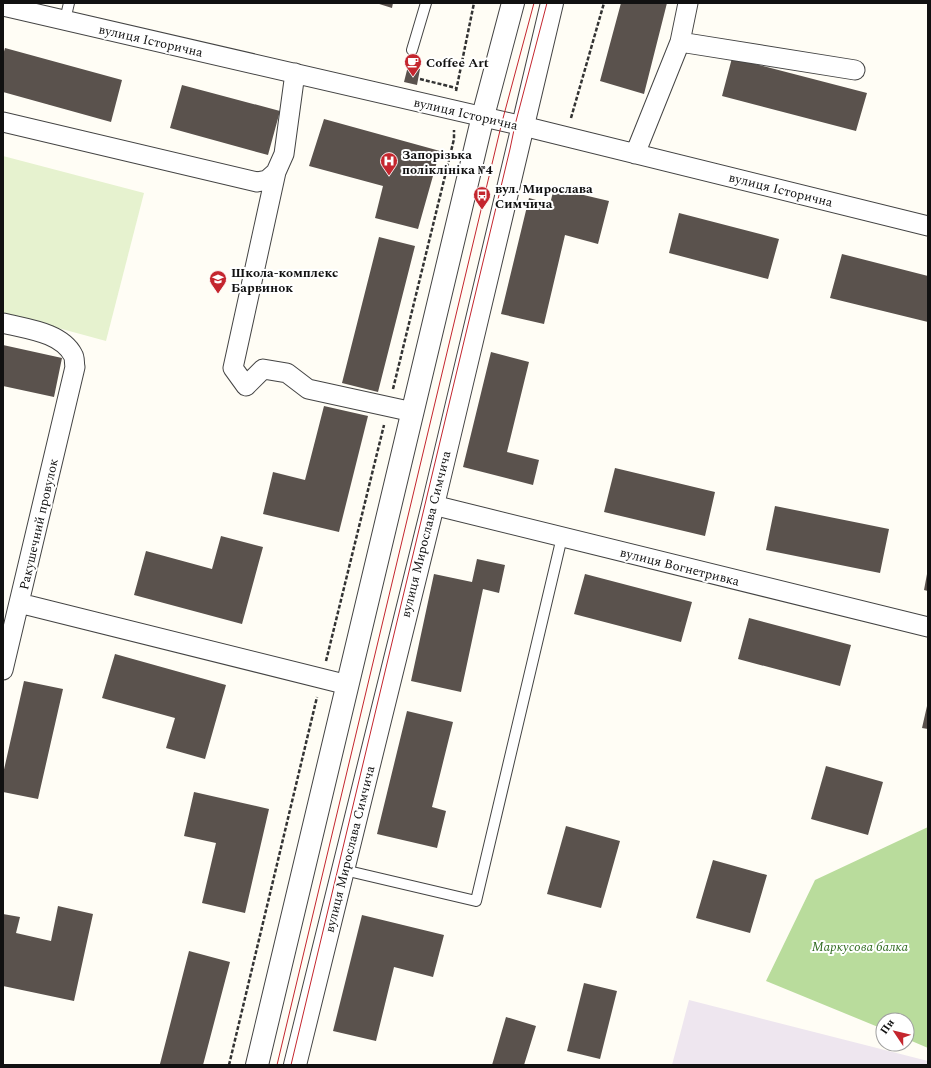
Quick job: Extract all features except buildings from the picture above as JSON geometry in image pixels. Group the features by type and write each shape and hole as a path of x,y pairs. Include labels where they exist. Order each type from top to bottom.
{"street":[{"path":"257,1065 483,116 512,3"},
{"name":"вулиця Мирослава Симчича","path":"295,1065 433,505 552,3"},
{"path":"636,154 680,42 688,3"},
{"name":"вулиця Історична","path":"3,6 67,12 295,73 483,116 928,226"},
{"path":"680,42 855,70"},
{"path":"295,73 284,154 276,172 233,368 246,386 262,369 287,373 308,389 413,412"},
{"path":"3,122 257,182 267,180 276,172"},
{"name":"Ракушечний провулок","path":"3,324 55,336 65,344 74,356 75,367 3,670"},
{"name":"вулиця Вогнетривка","path":"433,505 928,627"},
{"path":"20,603 348,685"}],"lane":[{"path":"412,50 426,3"},
{"path":"344,870 476,901 562,537"}],"path":[{"path":"229,1065 454,139 456,88 474,3"},
{"path":"571,119 604,3"},
{"path":"420,79 456,88"}],"shaded area":[{"path":"689,1000 875,1047 875,1052 893,1052 928,1061 928,1065 672,1065"}],"green space":[{"path":"3,156 144,193 106,341 3,313"},
{"name":"Маркусова балка","path":"928,827 928,1048 915,1042 915,1012 875,1012 875,1026 766,981 815,880"}],"tram line":[{"path":"277,1065 502,122 534,3"},
{"path":"291,1065 515,125 547,3"}],"place":[{"name":"Coffee Art","path":"413,77"},
{"name":"Запорізька поліклініка №4","path":"389,176"},
{"name":"вул. Мирослава Симчича","path":"482,210"},
{"name":"Школа-комплекс Барвинок","path":"218,294"}]}
